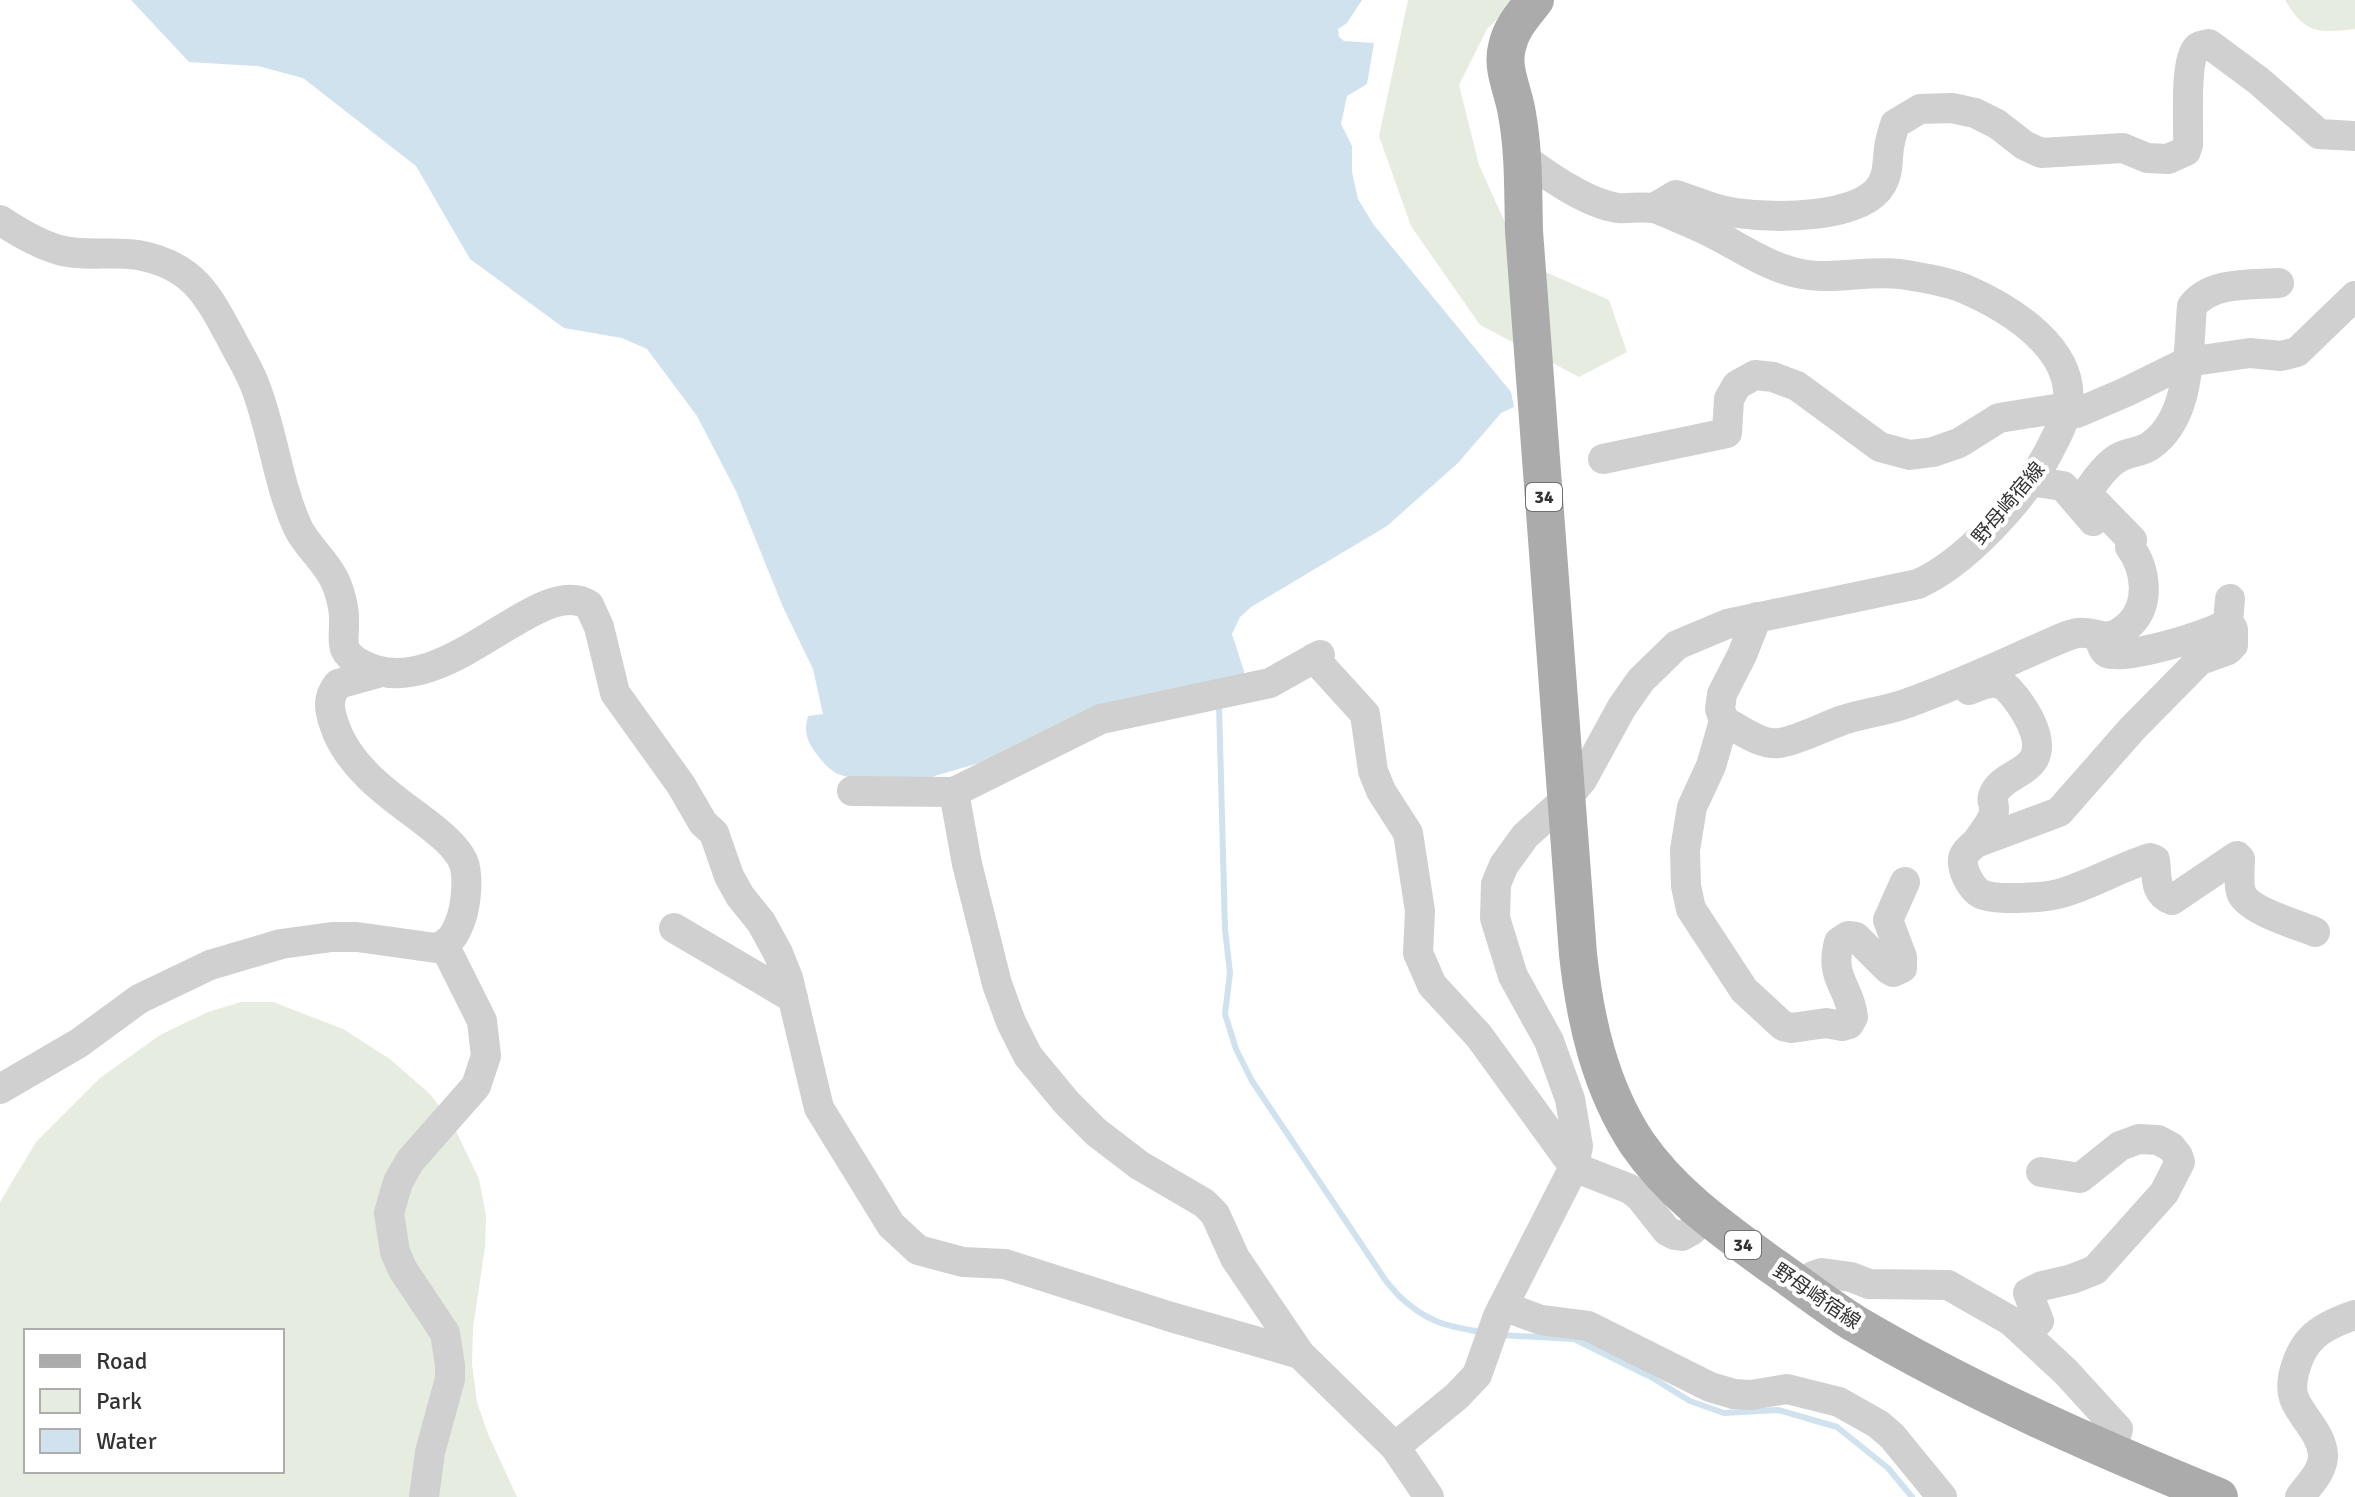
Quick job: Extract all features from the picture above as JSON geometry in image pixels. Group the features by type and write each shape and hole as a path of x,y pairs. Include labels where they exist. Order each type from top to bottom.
{"main road":[{"name":"野母崎宿線","path":"1535,0 1512,29 1505,51 1522,157 1524,231 1578,954 1587,1025 1608,1085 1635,1141 1665,1179 1706,1218 1852,1321 1974,1389 2111,1453 2219,1497"}],"street":[{"path":"1654,208 1676,195 1733,213 1781,215 1839,210 1866,201 1881,186 1888,170 1895,124 1920,109 1952,108 1975,113 2041,153 2123,148 2147,158 2168,159 2186,151 2190,69 2194,51 2209,44 2259,81 2319,134 2355,136"},
{"path":"1522,157 1589,198 1616,208 1654,208 1794,273 1822,277 1897,274 1962,287 1997,305 2042,338 2061,369 2068,393 2066,410"},
{"path":"0,220 25,236 61,251 137,255 165,263 198,283 214,305 254,383 279,473 299,529 336,582 344,617 342,643 347,653 360,664 395,674 435,667 559,601 569,598 589,605 599,627 615,693 681,785 703,823 714,833 729,876 778,953 793,998 819,1108 891,1225 918,1250 963,1262 1005,1264 1300,1354"},
{"path":"2130,547 2132,540 2123,528 2088,492 2118,458 2143,450 2161,436 2174,416 2185,387 2192,306 2200,296 2215,289 2279,283"},
{"path":"1603,459 1727,433 1729,399 1737,385 1755,375 1773,377 1797,386 1880,447 1910,455 1933,452 1959,443 1999,418 2066,410 2077,413 2187,362 2250,353 2290,355 2297,352 2355,296"},
{"name":"野母崎宿線","path":"1395,1447 1457,1396 1477,1375 1500,1311 1574,1167 1578,1146 1570,1099 1549,1041 1513,976 1495,918 1496,884 1513,851 1566,780 1582,780 1622,707 1641,680 1677,645 1727,624 1918,584 1931,578 1966,553 2030,481 2054,443 2066,410"},
{"path":"1724,721 1759,740 1778,743 1847,719 1902,705 1979,677 2078,633 2107,638 2131,624 2145,588 2142,569 2130,547 2101,531 2063,486 2030,481"},
{"path":"1976,843 2059,812 2132,729 2200,660 2228,650 2233,645 2233,629 2229,610 2204,635 2174,644 2114,655 2103,649 2099,637"},
{"path":"1757,617 1722,694 1720,709 1724,721 1711,766 1692,807 1685,850 1686,886 1691,909 1752,1001 1783,1026 1842,1026 1849,1024 1853,1017 1836,968 1839,942 1848,936 1856,937 1888,969 1893,972 1902,968 1902,957 1888,920 1905,882"},
{"path":"852,791 954,792 1101,719 1270,683 1317,656 1365,714 1373,771 1381,791 1408,833 1420,911 1418,953 1432,985 1479,1036 1574,1167 1630,1189 1649,1206 1667,1231 1675,1235 1682,1236 1706,1218"},
{"path":"0,1089 79,1043 139,999 232,957 281,944 332,937 357,937 428,948 444,945 455,936 463,913 463,862 444,837 384,790 353,760 339,741 329,706 332,692 338,684 381,672"},
{"path":"1902,705 1917,707 1997,682 2006,687 2025,712 2034,732 2037,753 2023,770 1995,792 1992,801 1994,812 1976,843 1964,854 1962,862 1977,892 1986,896 2043,898 2067,892 2150,858 2155,860 2161,893 2172,900 2237,856 2241,892 2248,902 2315,932"},
{"path":"954,792 967,864 997,984 1028,1056 1096,1132 1139,1165 1204,1203 1215,1214 1235,1258 1300,1354 1395,1447 1429,1497"},
{"path":"674,928 793,998"},
{"path":"424,1497 430,1452 450,1379 450,1365 445,1333 403,1270 395,1252 389,1213 394,1189 410,1161 476,1086 486,1056 482,1021 444,945"},
{"path":"2026,1334 2039,1321 2028,1293 2095,1270 2164,1193 2180,1162 2171,1147 2158,1140 2139,1139 2120,1146 2080,1178 2041,1172"},
{"path":"1803,1287 1813,1276 1822,1273 1851,1277 1869,1284 1948,1285 2011,1321 2066,1372 2118,1429 2111,1453"},
{"path":"1500,1311 1588,1326 1710,1387 1734,1394 1751,1395 1787,1389 1817,1395 1860,1412 1892,1436 1942,1497"},
{"path":"2300,1497 2313,1482 2322,1463 2323,1451 2311,1424 2294,1398 2293,1381 2297,1365 2310,1340 2335,1323 2355,1315"}],"green space":[{"path":"1408,0 1517,0 1487,29 1459,85 1479,165 1523,262 1609,300 1627,352 1579,377 1480,325 1411,226 1379,136"},
{"path":"2285,0 2355,0 2355,29 2314,29 2299,19"},
{"path":"241,1002 273,1002 343,1029 390,1059 430,1094 453,1125 479,1179 486,1216 485,1247 473,1328 472,1364 477,1402 517,1497 0,1497 0,1202 36,1142 100,1078 160,1035 208,1012"}],"water":[{"path":"131,0 1362,0 1347,23 1338,29 1339,37 1344,41 1374,43 1367,84 1347,96 1341,124 1352,146 1352,172 1358,199 1373,224 1511,392 1514,407 1501,413 1458,463 1387,526 1251,607 1240,617 1232,634 1244,671 1245,685 928,778 847,777 831,770 808,739 808,716 823,714 813,669 783,607 736,491 697,416 647,349 622,338 564,328 470,259 416,166 303,78 258,66 189,62"}],"waterway":[{"path":"1219,704 1225,929 1230,973 1225,1014 1236,1049 1252,1081 1386,1281 1409,1305 1428,1317 1447,1325 1481,1332"},
{"path":"1500,1335 1574,1339 1651,1377 1690,1401 1724,1413 1778,1410 1837,1427 1888,1468 1912,1497"}]}
